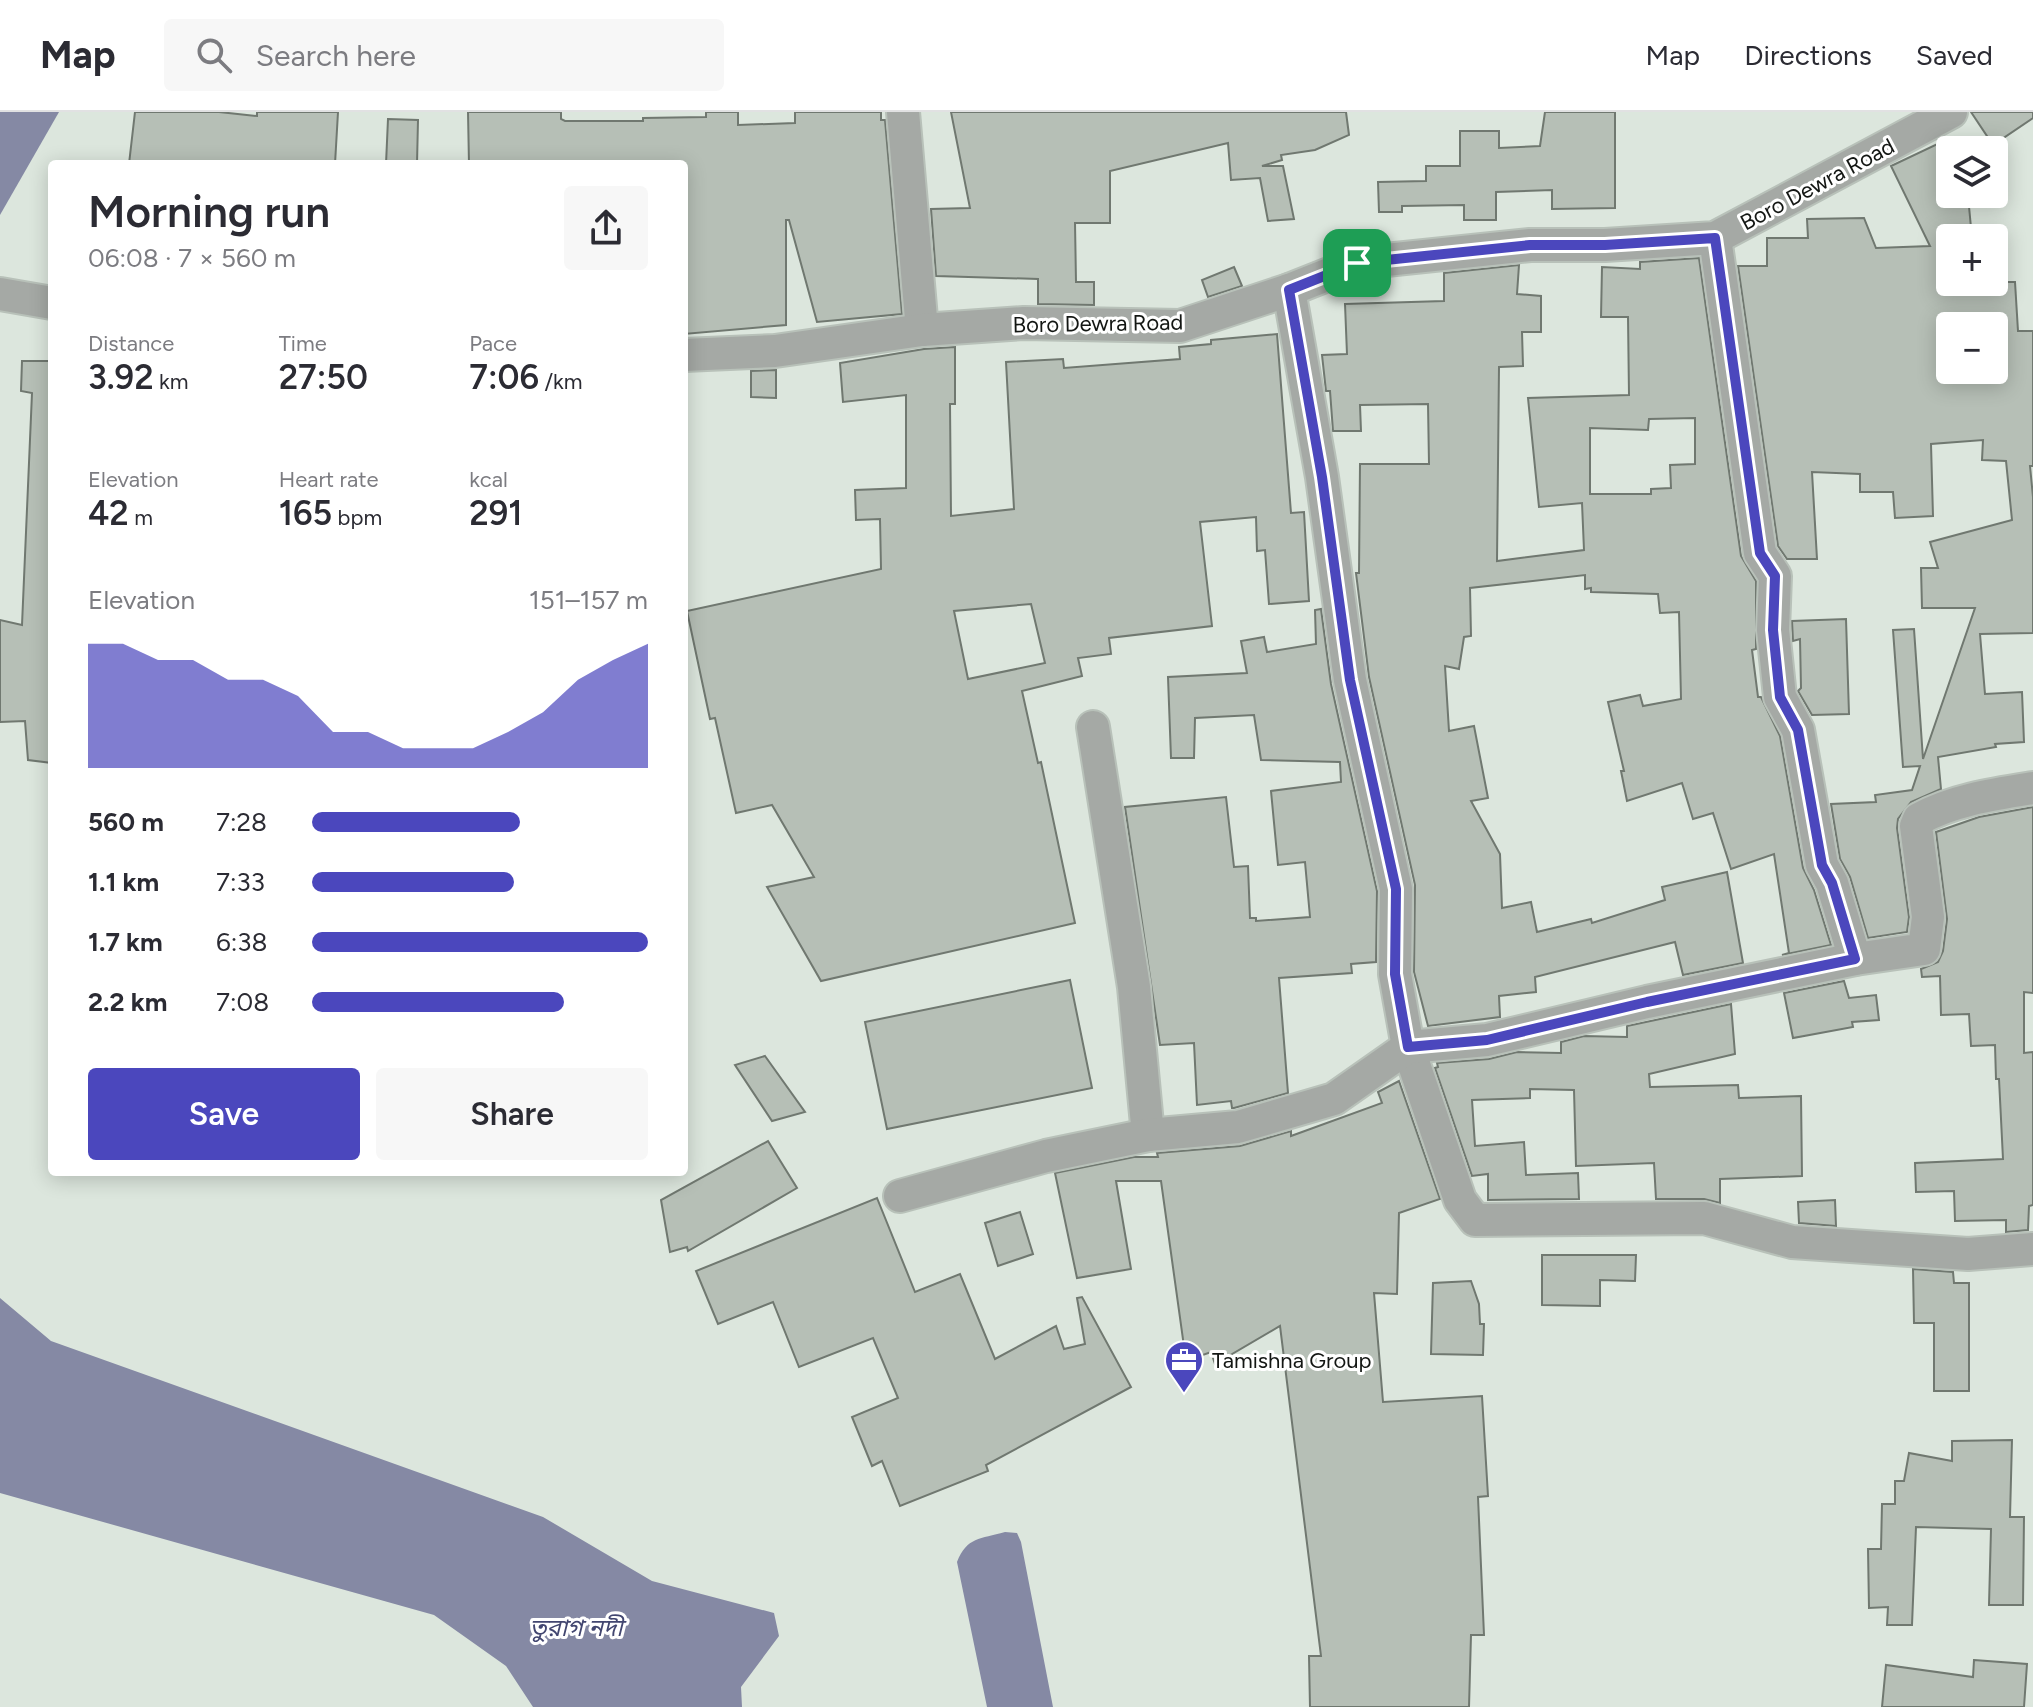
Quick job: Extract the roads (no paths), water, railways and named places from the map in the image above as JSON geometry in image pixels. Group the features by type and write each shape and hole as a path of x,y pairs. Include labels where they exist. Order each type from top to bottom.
{"street":[{"path":"903,112 922,330"},
{"name":"Boro Dewra Road","path":"688,355 775,351 922,330 1024,323 1180,326 1289,290 1357,263 1530,245 1605,245 1715,238 1951,112"},
{"path":"1715,238 1760,553 1775,576 1773,630 1780,697 1798,730 1822,865 1832,883 1855,959"},
{"path":"1289,290 1322,477 1350,680 1396,889 1395,974 1408,1047 1460,1200 1475,1220 1704,1218 1792,1242 1968,1254 2033,1249"},
{"path":"0,294 48,302"},
{"path":"1093,727 1134,987 1148,1135"},
{"path":"900,1196 1046,1156 1148,1135 1238,1127 1334,1099 1408,1047 1487,1040 1647,1002 1855,959 1924,949 1928,917 1916,826 1919,819 1967,801 2033,788"}],"water":[{"path":"0,112 59,112 0,215"},
{"name":"তুরাগ নদী","path":"0,1298 51,1341 543,1517 652,1581 774,1613 779,1636 741,1687 742,1707 533,1707 506,1666 434,1615 0,1493"},
{"path":"1005,1532 1017,1533 1021,1542 1053,1707 987,1707 957,1562 970,1543"}],"place":[{"name":"Tamishna Group","path":"1184,1394"}]}
